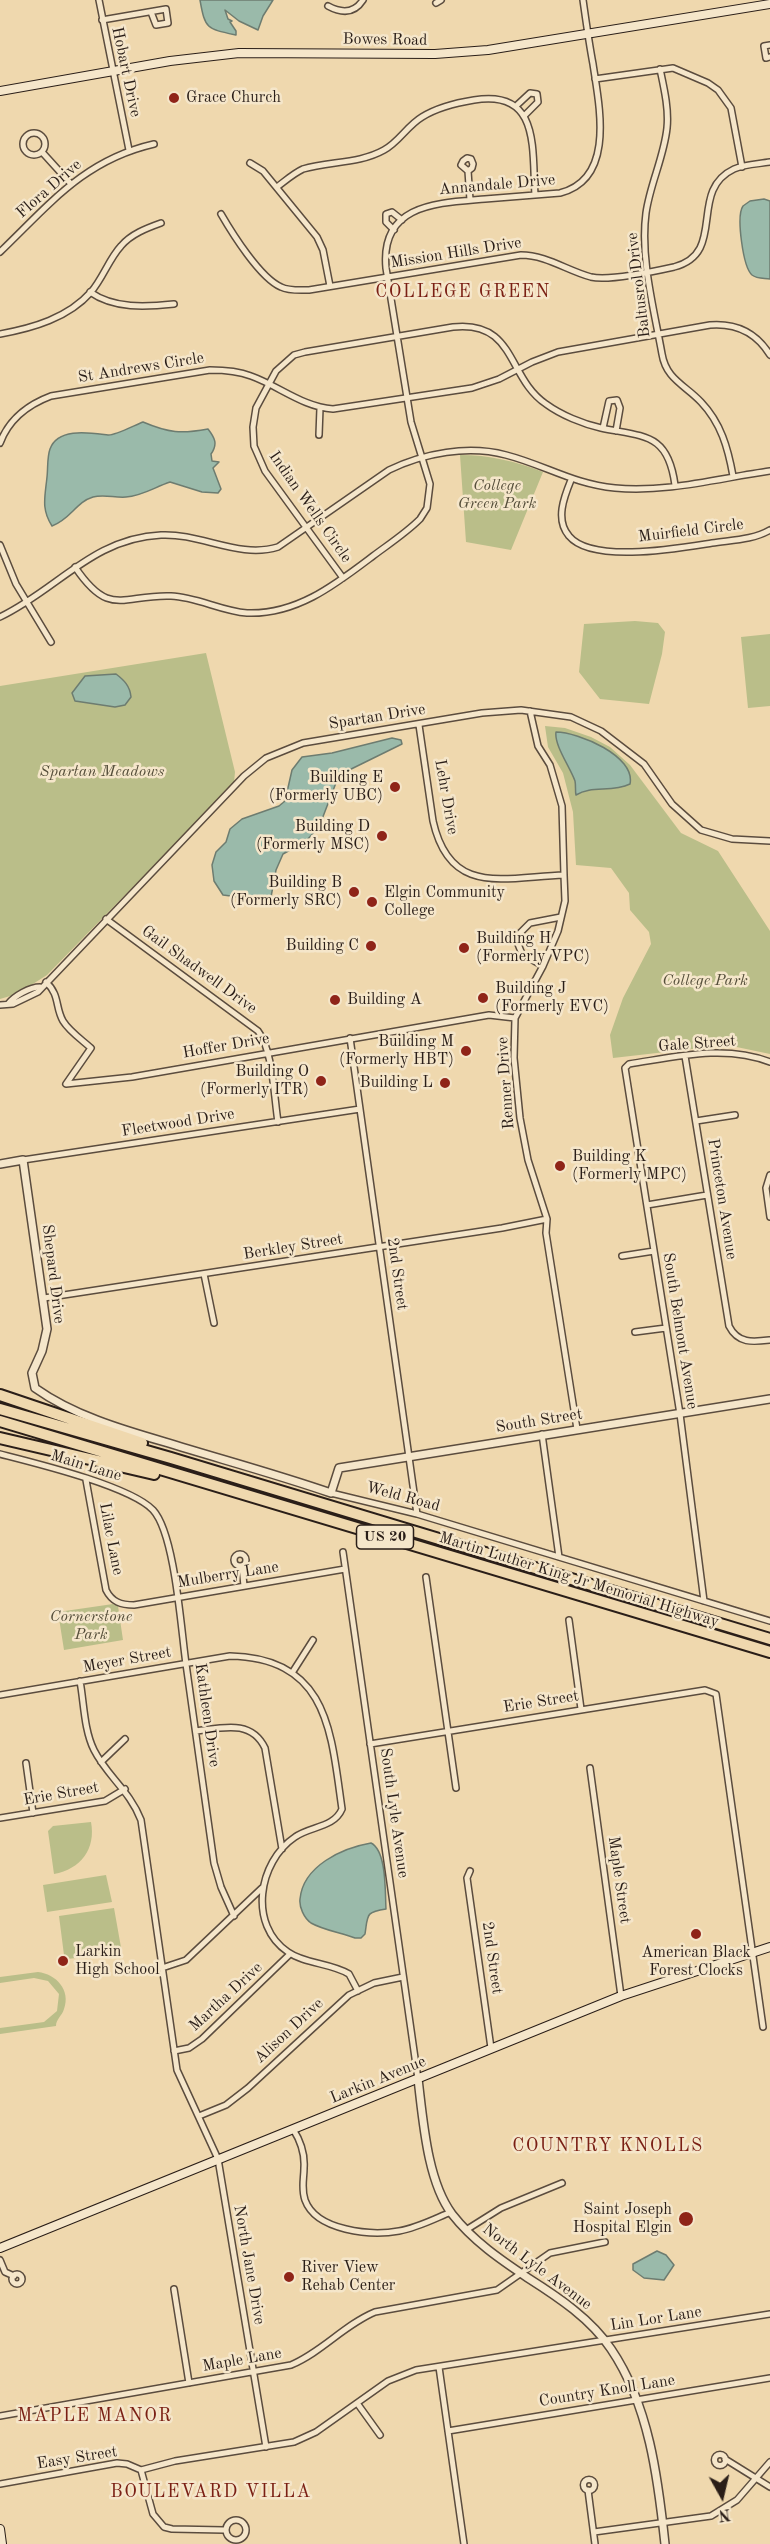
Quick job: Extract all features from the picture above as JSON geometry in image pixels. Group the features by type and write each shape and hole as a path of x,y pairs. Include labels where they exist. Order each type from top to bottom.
{"highway":[{"path":"0,1395 156,1448 171,1458"},
{"name":"Martin Luther King Jr Memorial Highway","path":"0,1409 171,1458 770,1639"},
{"name":"Martin Luther King Jr Memorial Highway","path":"0,1421 770,1653"},
{"path":"0,1438 252,1497"}],"main road":[{"name":"Bowes Road","path":"0,91 170,61 239,53 435,54 488,50 770,4"},
{"name":"Larkin Avenue","path":"0,2248 621,1996 770,1947"},
{"path":"0,2529 2,2544"}],"street":[{"name":"Hobart Drive","path":"99,0 129,150"},
{"path":"328,6 344,12 357,8 363,0"},
{"name":"Annandale Drive","path":"75,567 96,592 112,600 124,602 173,596 246,613 268,611 293,606 318,595 420,519 427,508 430,493 428,475 407,399 387,277 386,248 394,230 402,220 428,205 560,193 574,188 591,170 599,147 601,126 583,0"},
{"path":"102,20 151,12"},
{"path":"770,45 764,46 766,58 770,57"},
{"path":"595,79 674,68 718,90 726,99 734,118 742,167"},
{"name":"Baltusrol Drive","path":"660,69 667,108 667,128 646,213 648,271 659,334 667,370 676,382 703,404 719,427 728,448 733,476"},
{"path":"516,106 530,93 537,94 538,102 525,115"},
{"path":"277,187 303,169 383,151 396,142 420,118 441,107 488,98 516,106 525,115 531,133 535,195"},
{"path":"36,132 43,137 45,144 42,152 34,155 27,152 23,143 26,136 36,132"},
{"name":"Flora Drive","path":"0,252 71,184 101,162 129,150 154,144"},
{"path":"42,152 71,184"},
{"name":"Mission Hills Drive","path":"221,214 236,239 268,279 279,287 300,290 526,255 596,278 675,267 695,256 704,239 707,204 713,189 726,174 742,167 770,162"},
{"path":"250,163 263,171 317,237 330,286"},
{"path":"468,171 470,200"},
{"path":"394,230 386,222 386,214 392,212 402,220"},
{"path":"0,334 45,322 65,312 90,292 121,245 141,231 161,223"},
{"path":"90,292 109,301 145,307 174,304"},
{"name":"St Andrews Circle","path":"0,443 3,429 37,401 70,392 210,370 235,372 268,384 320,408 346,409 472,388 493,382 558,352 710,325 731,326 753,335 770,355"},
{"name":"Indian Wells Circle","path":"343,578 265,471 254,446 254,418 268,384 276,371 294,355 459,327 476,327 496,337 528,386 543,402 583,422 640,434 658,443 670,460 675,485"},
{"path":"603,428 609,401 617,400 620,408 616,430"},
{"path":"319,435 320,408"},
{"path":"0,617 27,603 75,567 114,544 163,534 191,537 245,550 259,551 286,543 374,479 398,466 422,458 459,451 494,453 519,459 571,480 596,486 635,489 770,471"},
{"name":"Muirfield Circle","path":"571,480 562,507 563,526 571,539 585,547 630,552 666,551 757,536 770,530"},
{"path":"0,545 8,568 51,642"},
{"name":"Spartan Drive","path":"0,1005 13,1004 38,992 40,987 244,776 266,758 303,743 482,713 530,711 571,717 601,731 644,764 677,810 701,830 732,839 770,841"},
{"name":"Renner Drive","path":"530,711 538,746 550,765 562,806 565,901 558,931 543,966 515,1018 514,1058 520,1118 528,1160 547,1219 546,1233 577,1429"},
{"name":"Lehr Drive","path":"419,725 436,834 443,850 454,865 478,878 564,875"},
{"path":"543,966 522,954 518,944 520,933 530,923 561,917"},
{"name":"Gail Shadwell Drive","path":"106,919 258,1031 263,1037 267,1052 278,1122"},
{"name":"Hoffer Drive","path":"46,982 56,995 59,1012 66,1025 91,1048 66,1084 132,1077 489,1015 515,1018"},
{"name":"2nd Street","path":"350,1038 417,1515"},
{"name":"Gale Street","path":"626,1066 685,1056 735,1053 770,1062"},
{"name":"Princeton Avenue","path":"685,1056 728,1322 732,1332 743,1340 754,1342 770,1340"},
{"name":"South Belmont Avenue","path":"626,1066 680,1414 704,1601"},
{"name":"Fleetwood Drive","path":"0,1164 360,1109"},
{"path":"696,1121 735,1115"},
{"name":"Shepard Drive","path":"23,1161 47,1329 41,1354 32,1373 34,1388"},
{"path":"770,1175 766,1188 770,1217"},
{"path":"647,1205 707,1195"},
{"name":"Berkley Street","path":"44,1298 502,1228 547,1219"},
{"path":"622,1256 654,1251"},
{"path":"204,1274 214,1323"},
{"path":"635,1332 666,1328"},
{"name":"Weld Road","path":"34,1388 51,1400 87,1416 153,1439 770,1621"},
{"name":"South Street","path":"331,1493 339,1468 770,1399"},
{"path":"542,1434 559,1557"},
{"name":"Main Lane","path":"0,1454 126,1492 147,1505 158,1516"},
{"name":"Lilac Lane","path":"86,1480 106,1590 115,1601"},
{"name":"Kathleen Drive","path":"158,1516 168,1542 214,1863 221,1887 234,1916"},
{"name":"South Lyle Avenue","path":"343,1552 417,2079"},
{"path":"242,1566 244,1586"},
{"name":"Mulberry Lane","path":"115,1601 123,1605 134,1605 345,1569"},
{"path":"426,1577 456,1788"},
{"path":"569,1620 581,1709"},
{"path":"313,1640 292,1673 315,1696 330,1728 342,1809 335,1819 295,1837 282,1849 269,1871 263,1888 261,1904 267,1926 277,1943 290,1954 345,1971 352,1977 358,1991"},
{"name":"Meyer Street","path":"0,1695 222,1657 250,1657 267,1661 292,1673"},
{"name":"North Jane Drive","path":"80,1681 90,1740 101,1762 134,1803 141,1820 174,2051 183,2085 218,2159 266,2447"},
{"name":"Erie Street","path":"370,1744 705,1690 716,1694 754,1951"},
{"path":"196,1731 235,1726 249,1730 260,1739 265,1748 282,1849"},
{"path":"101,1762 125,1739"},
{"path":"26,1763 33,1813"},
{"name":"Maple Street","path":"590,1768 621,1996"},
{"name":"Erie Street","path":"0,1818 105,1801 125,1790"},
{"name":"2nd Street","path":"470,1871 467,1878 491,2048"},
{"path":"162,1968 186,1960 263,1888"},
{"path":"754,1951 764,2027"},
{"name":"Martha Drive","path":"174,2051 189,2048 202,2039 290,1954"},
{"name":"Alison Drive","path":"199,2116 237,2097 340,2002 374,1983 403,1977"},
{"name":"North Lyle Avenue","path":"417,2079 437,2183 451,2212 466,2230 496,2257 559,2298 604,2340 627,2377 637,2400 653,2465 665,2544"},
{"path":"293,2128 304,2158 303,2185 306,2201 314,2214 328,2224 342,2228 392,2232 408,2229 451,2212"},
{"path":"466,2230 501,2208 562,2183"},
{"name":"Maple Lane","path":"0,2416 291,2365 305,2359 359,2320 375,2312 497,2290 550,2253 605,2242"},
{"path":"0,2260 5,2272 14,2276"},
{"path":"174,2289 189,2383"},
{"name":"Lin Lor Lane","path":"141,2470 175,2461 294,2442 309,2436 396,2377 416,2370 770,2314"},
{"path":"439,2367 464,2544"},
{"name":"Country Knoll Lane","path":"448,2431 770,2378"},
{"path":"357,2403 380,2435"},
{"path":"725,2459 770,2487"},
{"path":"594,2532 711,2516 737,2500 770,2462"},
{"name":"Easy Street","path":"0,2484 117,2463 127,2464 141,2470 153,2514 164,2527 224,2530"},
{"path":"588,2490 595,2544"},
{"name":"Easy Street","path":"236,2520 244,2523 247,2531 243,2538 235,2540 228,2537 224,2530 228,2523 236,2520"}],"green space":[{"name":"College Green Park","path":"460,455 502,459 543,472 511,550 466,542"},
{"path":"635,621 658,623 665,632 662,654 649,704 600,699 579,672 584,624"},
{"path":"770,634 770,706 748,708 741,637"},
{"name":"Spartan Meadows","path":"206,653 235,772 234,783 47,975 17,994 0,999 0,686"},
{"name":"College Park","path":"545,726 565,728 591,737 610,747 630,765 681,833 718,851 770,931 770,1054 727,1045 613,1058 610,1035 623,998 651,944 649,932 630,910 629,893 611,868 576,865 573,812 563,773 548,747"},
{"name":"Cornerstone Park","path":"113,1604 118,1606 123,1640 64,1650 58,1612"},
{"path":"91,1822 89,1849 72,1868 54,1874 48,1831 53,1826"},
{"path":"106,1875 112,1902 47,1912 43,1885"},
{"path":"114,1908 122,1953 67,1959 64,1955 59,1916"},
{"path":"38,1972 51,1976 64,1989 66,2002 56,2026 0,2034 0,2028 44,2022 57,2011 59,1994 48,1981 34,1978 0,1983 0,1977"}],"shaded area":[{"path":"200,0 273,0 258,30 239,21 225,10 228,19 232,21 230,22 236,35 209,26"},
{"path":"764,199 770,201 770,279 752,275 743,252 740,230 743,206 750,201"},
{"path":"143,422 175,431 190,432 208,429 215,441 211,454 212,461 219,462 213,468 221,489 218,493 202,492 170,482 132,496 97,496 87,499 59,523 52,526 46,514 45,503 48,456 54,442 67,434 111,435"},
{"path":"116,674 126,684 130,693 131,697 125,705 115,707 75,701 72,693 85,676"},
{"path":"556,732 591,741 615,755 624,764 629,774 630,784 623,787 589,790 576,795 575,781 560,750"},
{"path":"392,738 401,740 402,744 339,775 319,827 306,841 283,854 276,870 271,897 262,900 223,895 214,881 212,865 216,852 226,842 230,829 242,819 279,806 285,801 292,770 302,757 332,753"},
{"path":"371,1843 376,1847 383,1863 386,1909 371,1913 365,1934 361,1938 321,1928 308,1921 301,1909 300,1899 308,1877 326,1860 337,1854"},
{"path":"657,2251 666,2255 674,2265 664,2280 644,2278 633,2270 633,2264"}],"place":[{"name":"Grace Church","path":"174,98"},
{"name":"Building E (Formerly UBC)","path":"395,787"},
{"name":"Building D (Formerly MSC)","path":"382,836"},
{"name":"Building B (Formerly SRC)","path":"354,892"},
{"name":"Elgin Community College","path":"372,902"},
{"name":"Building C","path":"371,946"},
{"name":"Building H (Formerly VPC)","path":"464,948"},
{"name":"Building J (Formerly EVC)","path":"483,998"},
{"name":"Building A","path":"335,1000"},
{"name":"Building M (Formerly HBT)","path":"466,1051"},
{"name":"Building O (Formerly ITR)","path":"321,1081"},
{"name":"Building L","path":"445,1083"},
{"name":"Building K (Formerly MPC)","path":"560,1166"},
{"name":"American Black Forest Clocks","path":"696,1934"},
{"name":"Larkin High School","path":"63,1961"},
{"name":"Saint Joseph Hospital Elgin","path":"686,2219"},
{"name":"River View Rehab Center","path":"289,2277"}],"district":[{"name":"COLLEGE GREEN","path":"463,292"},
{"name":"COUNTRY KNOLLS","path":"608,2146"},
{"name":"MAPLE MANOR","path":"95,2416"},
{"name":"BOULEVARD VILLA","path":"211,2492"}]}
